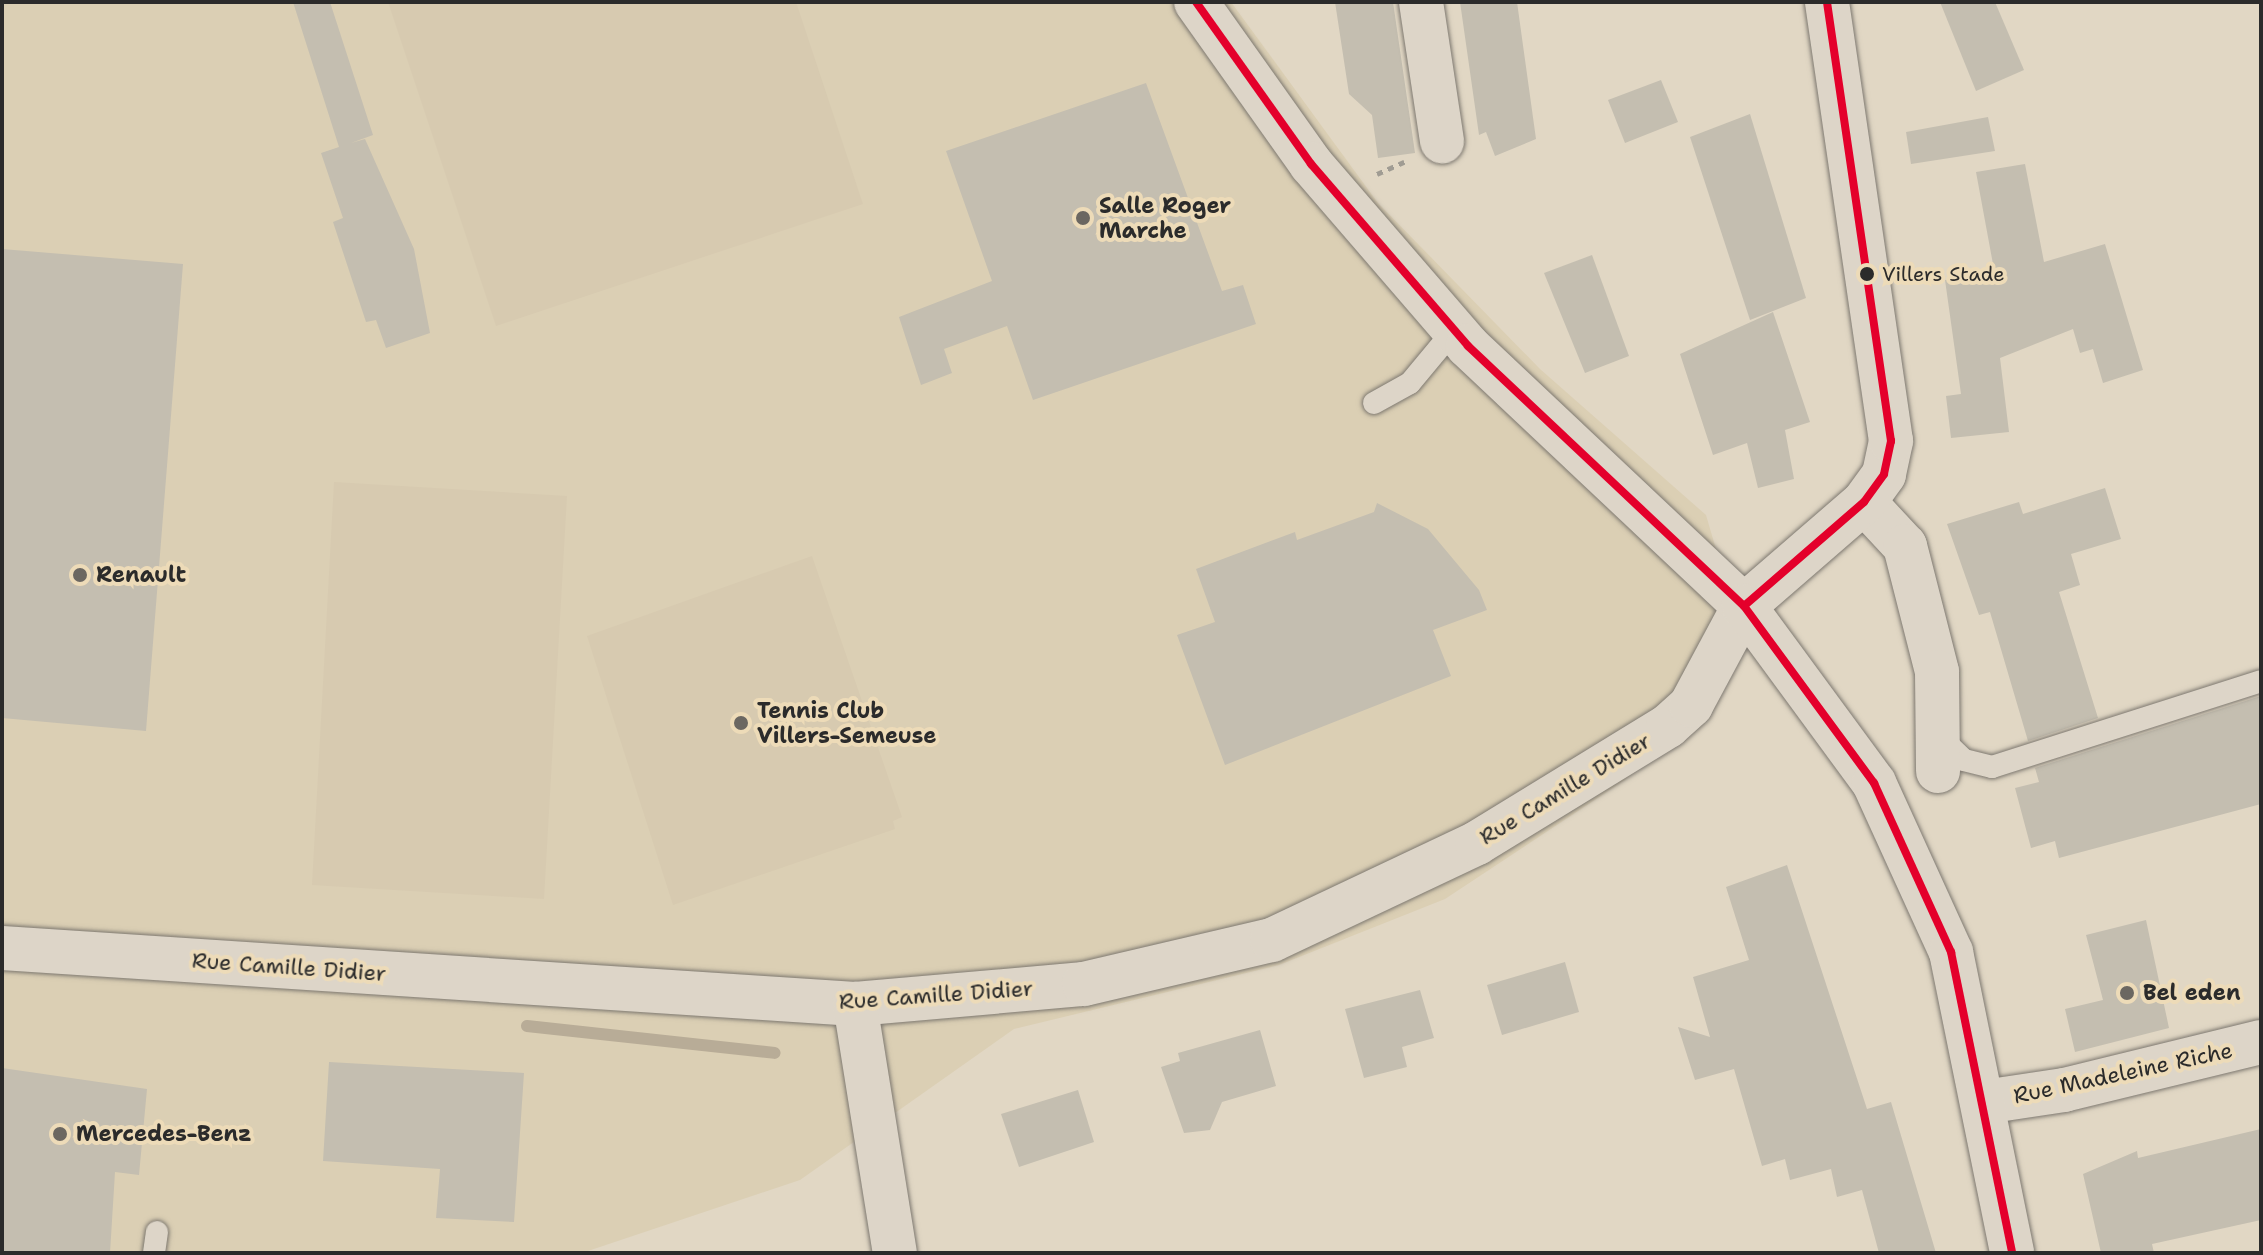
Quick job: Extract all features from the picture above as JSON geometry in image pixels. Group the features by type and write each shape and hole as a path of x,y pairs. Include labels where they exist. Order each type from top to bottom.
{"street":[{"path":"1196,2 1336,193 1454,330 1744,606 1874,783 1918,868 1951,952 1984,1102 2012,1253"},
{"path":"1421,2 1442,141"},
{"path":"1744,606 1864,502 1884,474 1891,441 1827,2"},
{"path":"1864,502 1905,546 1937,672 1938,753"},
{"name":"Rue Camille Didier","path":"2,948 855,1004 1084,984 1272,940 1477,843 1668,726 1691,705 1744,606"},
{"path":"855,1004 895,1253"},
{"name":"Rue Madeleine Riche","path":"1984,1102 2064,1090 2261,1042"}],"lane":[{"path":"1374,403 1410,383 1454,330"},
{"path":"1938,753 1992,767 2261,681"}],"path":[{"path":"1336,193 1442,141"}],"shaded area":[{"path":"2,2 1231,2 1378,203 1540,369 1706,515 1732,604 1680,730 1625,780 1445,899 1279,965 1014,1029 800,1180 582,1253 2,1253"},
{"path":"388,2 796,2 863,204 496,326"},
{"path":"334,482 567,496 544,899 312,885"},
{"name":"Tennis Club Villers-Semeuse","path":"812,556 902,817 893,821 895,829 673,905 587,636"}],"building":[{"path":"293,2 330,2 373,135 351,143 365,139 414,249 430,333 386,348 376,320 366,322 333,222 343,218 321,153 339,147"},
{"path":"1335,2 1393,2 1415,153 1378,158 1372,115 1349,94"},
{"path":"1460,2 1517,2 1536,139 1495,156 1486,132 1479,135"},
{"path":"1940,2 1995,2 2024,70 1976,91"},
{"path":"1661,80 1678,122 1625,143 1608,100"},
{"name":"Salle Roger Marche","path":"1146,83 1222,291 1243,285 1256,324 1033,400 1007,326 944,349 952,373 921,385 899,317 992,281 946,151"},
{"path":"1750,114 1806,298 1750,320 1690,137"},
{"path":"1988,117 1995,151 1911,164 1906,132"},
{"path":"2025,164 2044,262 2105,244 2143,370 2103,383 2093,349 2080,353 2073,329 2000,358 2009,432 1951,438 1946,396 1961,394 1945,280 1995,275 1976,172"},
{"name":"Renault","path":"2,249 183,264 146,731 2,718"},
{"path":"1592,255 1629,356 1585,373 1544,273"},
{"path":"1773,312 1810,422 1785,430 1794,479 1758,488 1747,443 1713,455 1680,354"},
{"path":"2105,488 2121,539 2071,554 2080,585 2059,592 2098,718 2028,741 1990,612 1979,615 1947,524 2019,502 2023,514"},
{"path":"1377,503 1428,529 1479,590 1487,610 1433,630 1451,676 1225,765 1177,635 1215,622 1196,569 1295,532 1297,540 1374,512"},
{"path":"2261,696 2261,804 2059,858 2055,841 2031,848 2015,788 2039,782 2035,768"},
{"path":"1787,865 1867,1109 1891,1102 1936,1253 1879,1253 1862,1190 1837,1197 1831,1169 1790,1180 1785,1159 1762,1166 1734,1069 1695,1080 1678,1027 1710,1037 1693,977 1749,960 1726,887"},
{"path":"2146,920 2169,1028 2075,1052 2065,1009 2103,1000 2086,935"},
{"path":"1565,962 1579,1012 1502,1035 1487,985"},
{"path":"1420,990 1434,1038 1402,1047 1407,1067 1364,1078 1345,1009"},
{"path":"1260,1030 1276,1086 1222,1102 1210,1130 1184,1133 1161,1067 1180,1061 1178,1053"},
{"path":"329,1062 524,1073 514,1222 436,1218 440,1169 323,1161"},
{"name":"Mercedes-Benz","path":"2,1068 147,1089 139,1175 115,1172 110,1253 2,1253"},
{"path":"1078,1090 1094,1142 1019,1167 1001,1114"},
{"path":"2261,1129 2261,1220 2152,1244 2154,1253 2101,1253 2083,1174 2137,1151 2138,1158"}],"waterway":[{"path":"527,1026 775,1053"}],"transit line":[{"path":"1196,2 1311,164 1468,346 1744,606 1874,783 1951,952 2012,1253"},
{"path":"1744,606 1864,502 1884,474 1891,441 1827,2"}],"place":[{"name":"Salle Roger Marche","path":"1083,218"},
{"name":"Villers Stade","path":"1867,274"},
{"name":"Renault","path":"80,575"},
{"name":"Tennis Club Villers-Semeuse","path":"741,723"},
{"name":"Bel eden","path":"2127,993"},
{"name":"Mercedes-Benz","path":"60,1134"}]}
